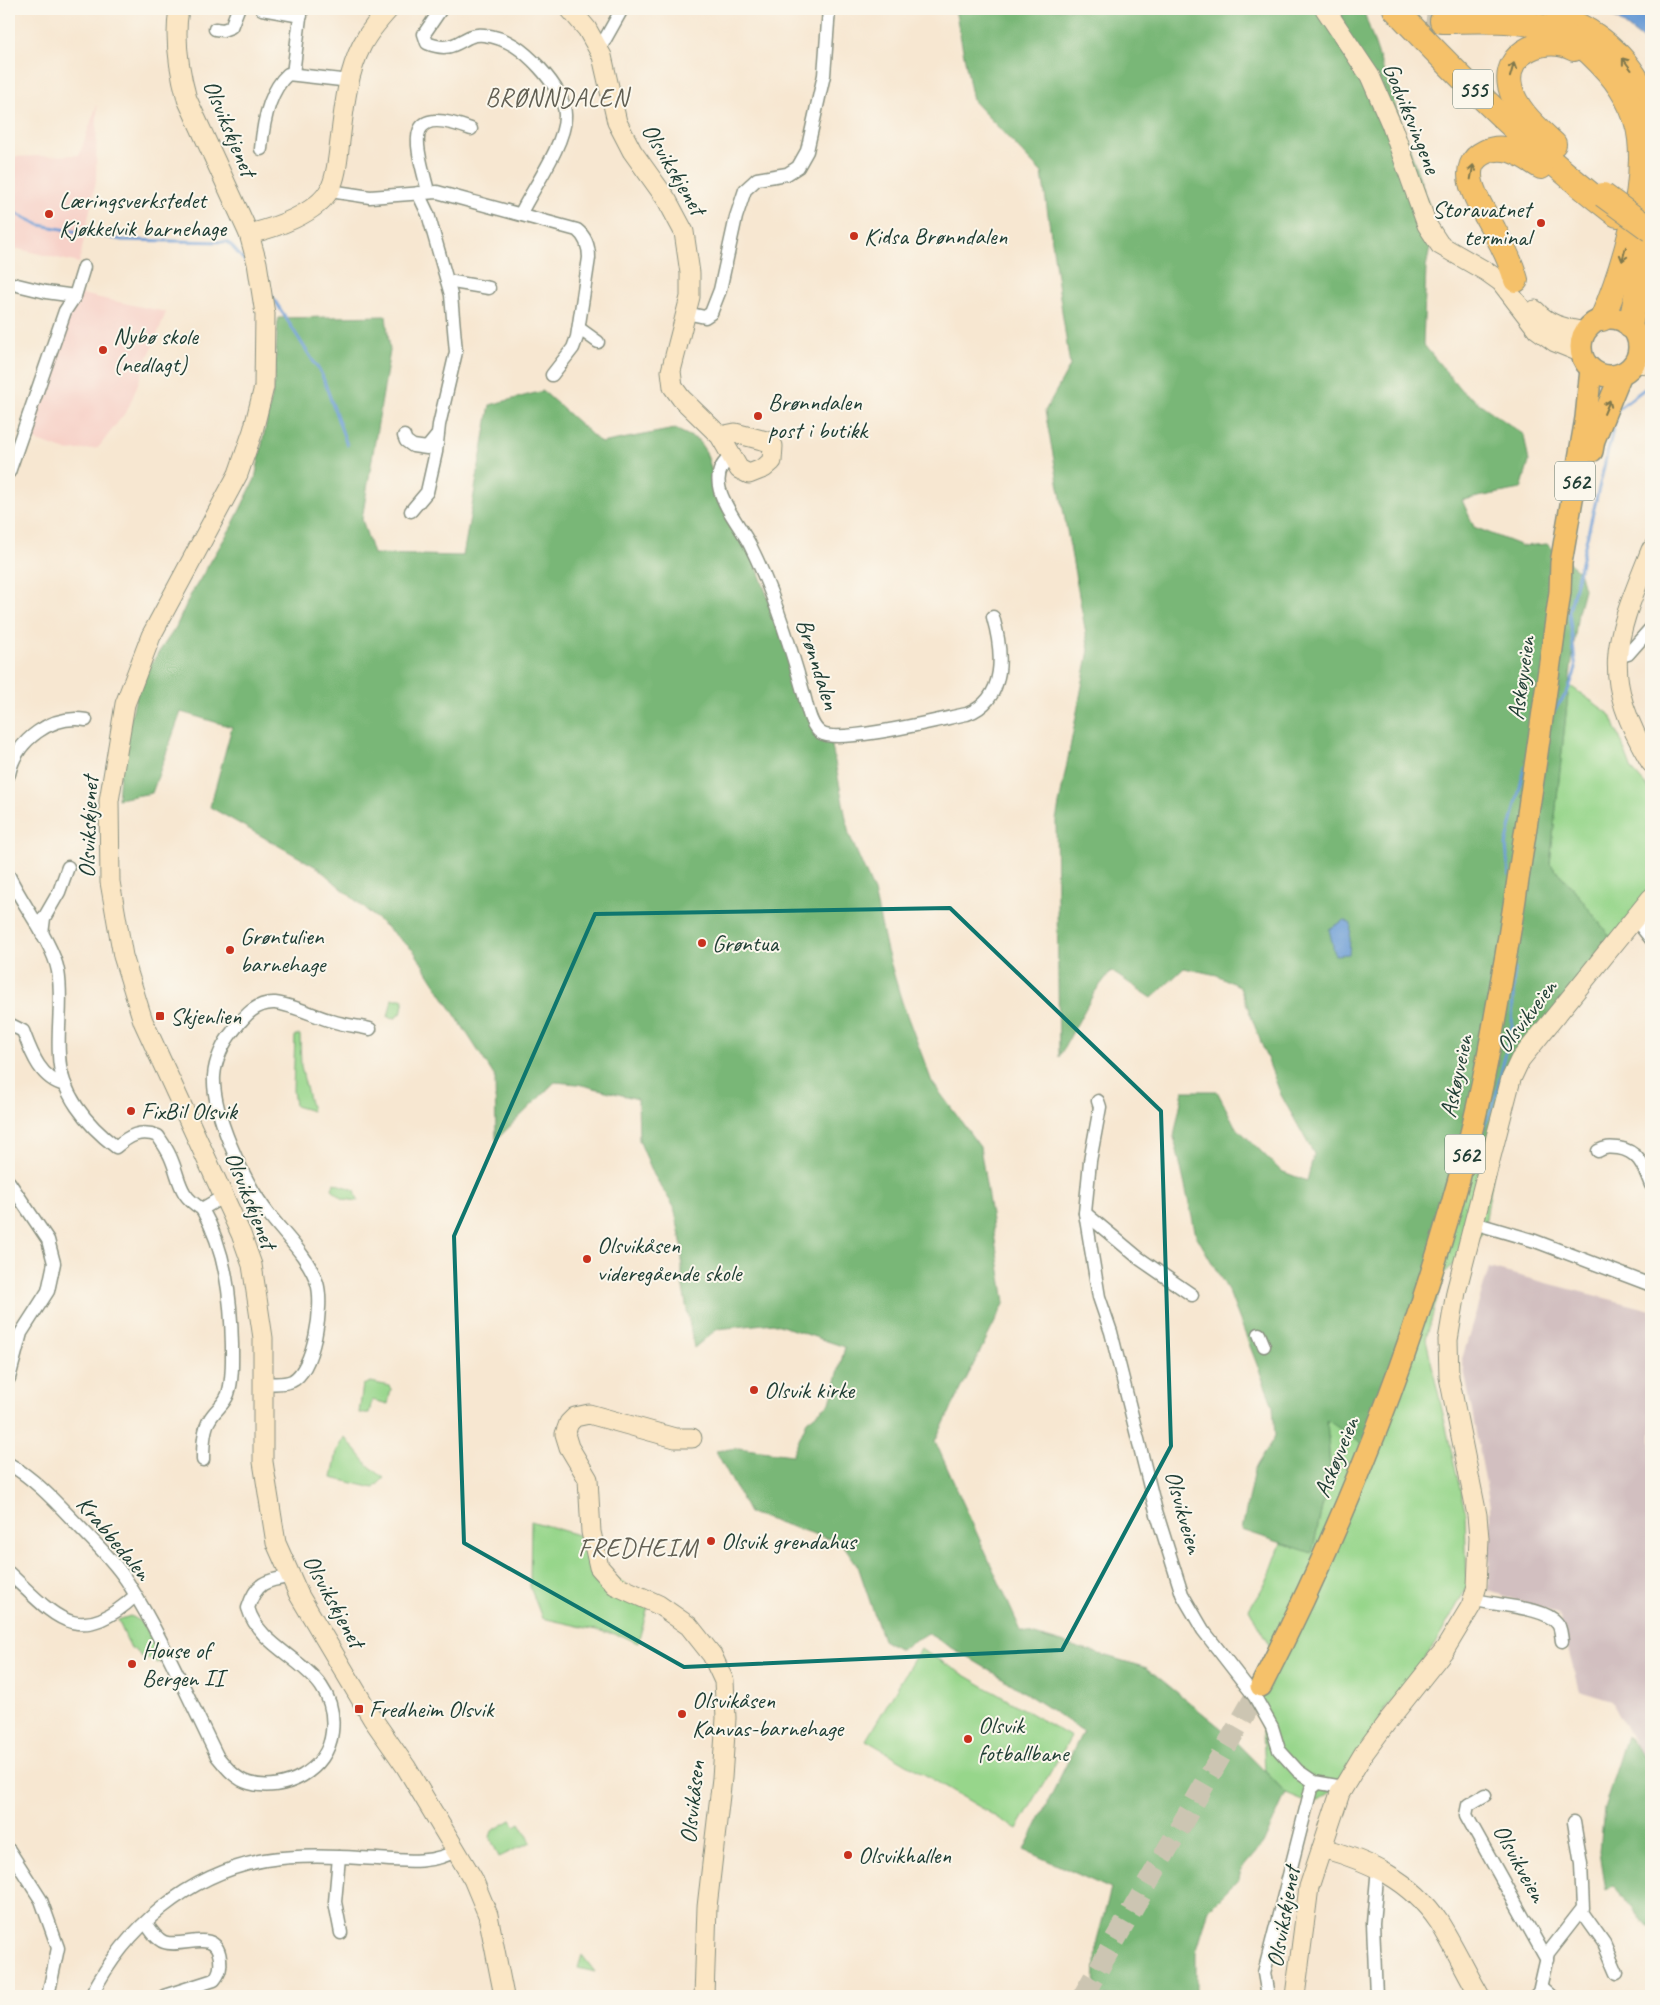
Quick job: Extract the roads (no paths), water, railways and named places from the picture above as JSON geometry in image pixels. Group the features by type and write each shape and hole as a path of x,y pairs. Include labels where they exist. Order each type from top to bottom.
{"highway":[{"name":"555","path":"1396,9 1451,67 1620,217 1651,238"},
{"name":"555","path":"1412,9 1557,162"},
{"path":"1531,9 1575,23 1608,43 1635,75 1651,107"},
{"name":"555","path":"1442,21 1510,22 1536,25 1561,33 1575,41 1606,68 1622,89 1636,121 1640,138 1641,168 1626,245 1594,326"},
{"name":"555","path":"1557,162 1516,102 1510,87 1509,76 1515,59 1536,45 1558,44 1569,46 1606,68"},
{"name":"555","path":"1516,280 1507,255 1473,192 1471,171 1475,160 1481,154 1501,148 1557,162 1600,184 1603,195 1651,230"},
{"path":"1640,337 1651,224"}],"main road":[{"name":"Olsvikskjenet","path":"179,9 177,40 182,81 187,99 248,234 257,263 265,314 264,388 259,411 238,474 210,529 172,593 139,664 126,704 109,801 110,882 123,956 143,1021 241,1234 256,1288 263,1338 262,1462 276,1543 290,1577 372,1718 406,1767 473,1879 488,1915 504,1996"},
{"path":"248,234 296,218 311,209 330,191 337,162 350,81 362,44 389,9"},
{"name":"Olsvikskjenet","path":"570,9 587,29 599,50 617,122 632,151 667,200 684,232 690,273 690,297 674,352 671,379 681,398 720,436 739,469 749,474 764,468 772,460 773,446 760,438 735,433 720,436"},
{"name":"Godviksvingene","path":"1324,9 1370,76 1391,124 1427,225 1440,245 1439,251 1487,272 1501,282 1537,329 1586,361"},
{"path":"1439,251 1491,260 1506,269 1516,280 1536,311 1546,321 1556,326 1594,326 1617,319 1640,337"},
{"name":"562","path":"1586,361 1581,342 1594,326"},
{"name":"562","path":"1636,367 1640,337"},
{"path":"1586,361 1602,375 1636,367"},
{"name":"Askøyveien","path":"1261,1686 1305,1601 1367,1451 1424,1295 1470,1140 1492,1038 1520,874 1560,592 1560,563 1586,418 1586,361"},
{"name":"Askøyveien","path":"1560,592 1569,565 1594,440 1636,367"},
{"path":"1651,550 1625,615 1620,631 1617,657 1620,692 1627,715 1651,763"},
{"name":"Olsvikveien","path":"1322,1848 1343,1787 1387,1722 1445,1649 1473,1599 1477,1586 1479,1538 1468,1466 1449,1377 1448,1340 1456,1292 1511,1079 1520,1060 1651,898"},
{"name":"Olsvikåsen","path":"692,1438 675,1438 589,1414 575,1417 569,1423 565,1434 568,1448 588,1479 591,1532 599,1567 615,1585 659,1605 689,1626 712,1655 723,1678 726,1718 722,1778 708,1898 704,1996"},
{"name":"Olsvikskjenet","path":"1295,1996 1309,1887 1322,1848"},
{"path":"1322,1848 1378,1867 1396,1877 1417,1895 1435,1916 1480,1996"}],"street":[{"path":"215,29 223,30 231,27 238,9"},
{"path":"262,9 301,12 293,74"},
{"path":"441,9 424,34 427,43 438,48 450,48 481,34 510,42 529,57 546,75 556,91 566,114 559,141 521,213"},
{"path":"599,50 622,9"},
{"path":"686,313 705,317 711,314 720,290 736,217 745,190 757,180 787,174 803,162 808,151 824,75 829,9"},
{"path":"261,149 267,114 276,90 284,77 288,74 293,74 350,81"},
{"path":"411,511 427,492 436,452 436,437 456,352 455,327 447,281 423,192 416,138 419,129 426,122 455,123 472,129"},
{"path":"330,191 370,197 423,192 521,213 577,230 585,239 589,248 580,329 573,348 552,375"},
{"path":"9,472 65,311 75,296 84,267"},
{"path":"447,281 489,288"},
{"path":"9,283 46,292 75,296"},
{"path":"580,329 598,342"},
{"path":"404,436 406,441 420,448 427,448 436,437"},
{"name":"Brønndalen","path":"732,456 724,462 719,470 718,490 763,570 788,639 811,718 820,732 830,736 851,736 967,714 978,710 995,684 1001,664 994,618"},
{"path":"1617,657 1628,654 1651,628"},
{"path":"9,774 16,754 27,740 40,730 63,720 76,718 86,720"},
{"path":"42,934 44,918 59,892 68,867"},
{"path":"9,876 42,934 58,970 60,1010 59,1063 65,1085 74,1104 114,1146 139,1132 158,1136 170,1156 183,1194 202,1209 220,1252 229,1288 232,1378 228,1394 221,1407 209,1420 203,1460"},
{"path":"1638,915 1640,925 1651,939"},
{"path":"262,1383 286,1383 299,1376 314,1344 320,1301 317,1282 298,1250 264,1207 232,1148 215,1095 215,1066 230,1034 252,1009 260,1005 281,1005 334,1022 370,1029"},
{"path":"9,1024 23,1031 33,1058 41,1069 54,1081 65,1085"},
{"name":"Olsvikveien","path":"1098,1101 1100,1107 1090,1161 1085,1213 1099,1297 1110,1332 1156,1511 1182,1594 1198,1622 1255,1697 1272,1727 1279,1750 1298,1771 1318,1783 1343,1787"},
{"path":"1598,1151 1609,1147 1629,1150 1642,1163 1651,1185"},
{"path":"9,1182 48,1240 54,1263 48,1291 21,1333 9,1378"},
{"path":"202,1209 224,1196"},
{"path":"1085,1213 1140,1259 1192,1295"},
{"path":"1474,1223 1535,1241 1651,1286"},
{"path":"1259,1334 1264,1346"},
{"name":"Krabbedalen","path":"9,1464 24,1472 56,1502 111,1561 159,1636 217,1756 231,1774 247,1783 269,1786 287,1783 302,1777 319,1763 328,1748 333,1731 332,1708 316,1678 256,1625 248,1608 252,1595 264,1582 290,1577"},
{"path":"9,1573 50,1610 62,1619 78,1625 89,1624 100,1619 127,1604 135,1596"},
{"path":"1473,1599 1527,1610 1555,1620 1559,1625 1562,1642"},
{"path":"1268,1996 1264,1973 1278,1912 1311,1789 1318,1783"},
{"name":"Olsvikveien","path":"1485,1794 1468,1805 1466,1815 1547,1960"},
{"name":"Olsvikveien","path":"1574,1822 1581,1864 1582,1912 1604,1943 1617,1973"},
{"path":"9,1850 41,1900 58,1948 48,1996"},
{"path":"91,1996 111,1960 146,1922 189,1889 230,1870 264,1861 339,1857 436,1859 457,1850"},
{"path":"339,1857 335,1902 340,1933"},
{"path":"1376,1996 1373,1923 1378,1867"},
{"name":"Olsvikveien","path":"1551,1996 1538,1992 1548,1953 1582,1912"},
{"path":"146,1922 156,1936 166,1943 180,1944 204,1940 211,1942 220,1955 221,1966 214,1980 164,1996"}],"water":[{"path":"1601,9 1651,9 1651,46 1618,20"},
{"path":"1345,920 1351,924 1349,954 1335,955 1329,929"}],"waterway":[{"path":"9,210 40,225 122,240 228,242 249,266"},
{"path":"270,293 322,375 347,445"},
{"path":"1552,713 1567,693 1576,669 1569,612 1618,409 1647,387"},
{"path":"1509,875 1506,846 1525,766"},
{"path":"1482,1130 1493,1107 1512,1026 1514,969"}],"tunnel":[{"path":"1391,11 1413,18 1442,21"},
{"path":"1083,1996 1261,1686"}],"place":[{"name":"Læringsverkstedet Kjøkkelvik barnehage","path":"49,214"},
{"name":"Storavatnet terminal","path":"1541,223"},
{"name":"Kidsa Brønndalen","path":"854,236"},
{"name":"Nybø skole (nedlagt)","path":"103,350"},
{"name":"Brønndalen post i butikk","path":"758,416"},
{"name":"Grøntua","path":"702,943"},
{"name":"Grøntulien barnehage","path":"230,950"},
{"name":"Skjenlien","path":"160,1016"},
{"name":"FixBil Olsvik","path":"131,1111"},
{"name":"Olsvikåsen videregående skole","path":"587,1259"},
{"name":"Olsvik kirke","path":"754,1390"},
{"name":"Olsvik grendahus","path":"711,1541"},
{"name":"House of Bergen II","path":"132,1664"},
{"name":"Fredheim Olsvik","path":"359,1709"},
{"name":"Olsvikåsen Kanvas-barnehage","path":"682,1714"},
{"name":"Olsvik fotballbane","path":"968,1739"},
{"name":"Olsvikhallen","path":"848,1855"}],"district":[{"name":"BRØNNDALEN","path":"557,97"},
{"name":"FREDHEIM","path":"638,1547"}]}
